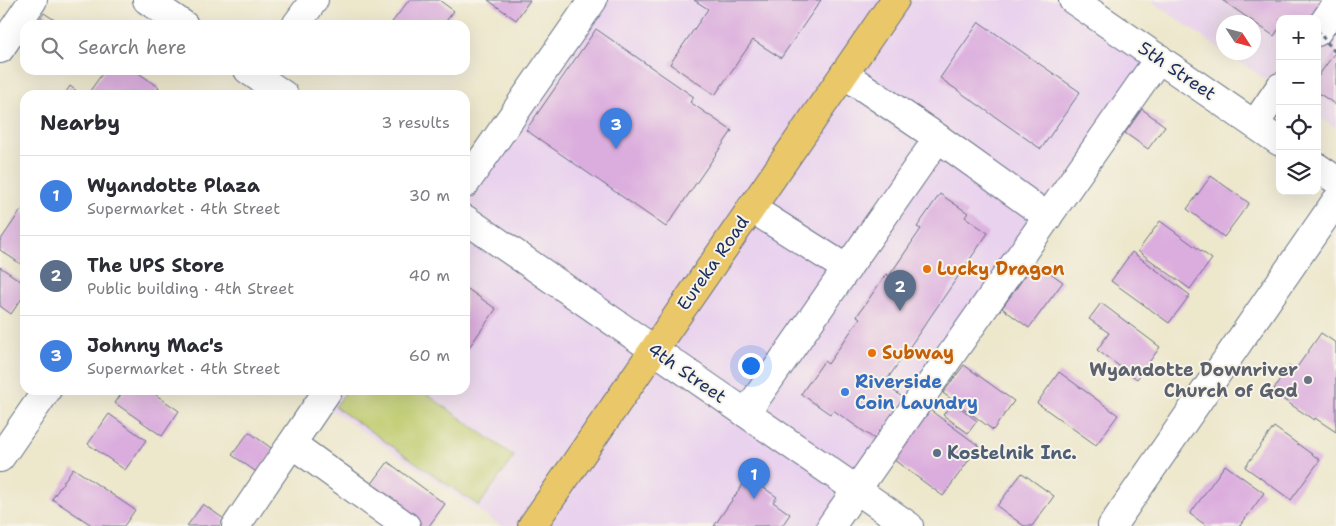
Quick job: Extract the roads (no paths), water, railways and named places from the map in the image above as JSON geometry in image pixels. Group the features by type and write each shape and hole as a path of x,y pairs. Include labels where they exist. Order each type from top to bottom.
{"main road":[{"name":"Eureka Road","path":"532,526 895,0"}],"street":[{"path":"0,49 33,0"},
{"path":"147,0 177,20"},
{"path":"300,20 314,0"},
{"path":"470,177 593,0"},
{"name":"5th Street","path":"1073,0 1276,139"},
{"path":"1321,26 1336,5"},
{"path":"831,526 1160,58"},
{"path":"844,74 938,138 1048,217"},
{"path":"255,78 275,90"},
{"path":"1254,124 1276,93"},
{"path":"746,413 938,138"},
{"path":"1321,170 1336,180"},
{"path":"1112,526 1336,201"},
{"path":"751,208 847,269"},
{"name":"4th Street","path":"470,223 909,526"},
{"path":"0,458 44,395"},
{"path":"236,526 325,395"},
{"path":"292,444 406,526"}],"place":[{"name":"Johnny Mac's","path":"616,149"},
{"name":"Lucky Dragon","path":"927,269"},
{"name":"The UPS Store","path":"900,311"},
{"name":"Subway","path":"872,353"},
{"name":"Wyandotte Downriver Church of God","path":"1308,380"},
{"name":"Riverside Coin Laundry","path":"845,392"},
{"name":"Kostelnik Inc.","path":"937,453"},
{"name":"Wyandotte Plaza","path":"754,499"}]}
